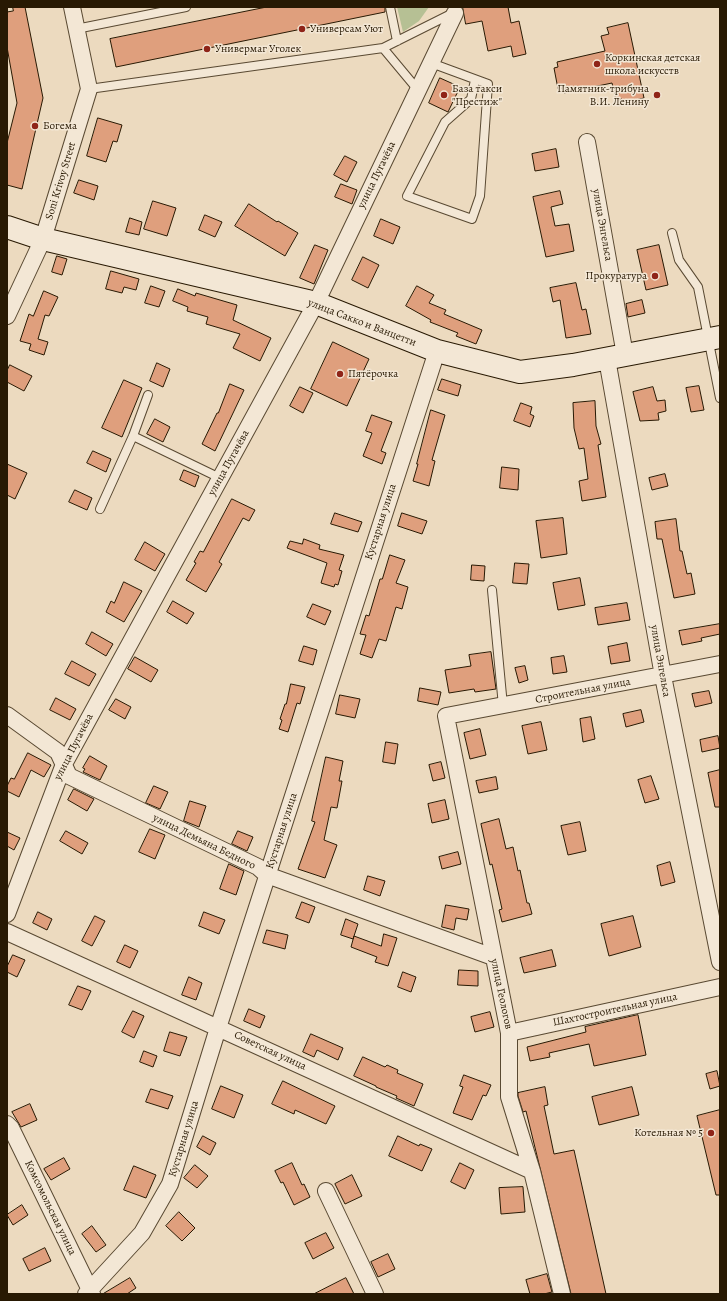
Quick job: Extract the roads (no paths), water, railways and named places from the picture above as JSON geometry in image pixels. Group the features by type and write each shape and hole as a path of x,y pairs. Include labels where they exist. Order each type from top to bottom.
{"street":[{"name":"Soni Krivoy Street","path":"7,316 43,239 89,89 72,7"},
{"name":"улица Пугачёва","path":"7,914 64,764 316,303 455,13"},
{"name":"улица Энгельса","path":"587,142 616,357 663,676 720,962"},
{"name":"улица Сакко и Ванцетти","path":"7,227 43,239 316,303 437,351 520,372 573,366 714,338"},
{"name":"Кустарная улица","path":"90,1293 142,1233 170,1184 267,875 437,351"},
{"name":"Строительная улица","path":"446,716 720,664"},
{"name":"улица Демьяна Бедного","path":"7,715 58,752 69,776 258,867 267,875 493,957"},
{"name":"улица Геологов","path":"446,716 509,1033 509,1097 532,1172 562,1294"},
{"name":"Советская улица","path":"7,932 532,1172"},
{"name":"Шахтостроительная улица","path":"509,1033 720,987"},
{"name":"Комсомольская улица","path":"7,1124 11,1128 90,1293"},
{"path":"326,1191 375,1294"}],"lane":[{"path":"76,29 145,11 186,7"},
{"path":"390,7 397,41"},
{"path":"89,89 383,48 455,13"},
{"path":"383,48 418,90"},
{"path":"431,63 488,84 480,196 472,219 407,196 445,122 471,99 475,80"},
{"path":"672,233 679,260 698,287 714,338 720,398"},
{"path":"100,509 133,436 148,395"},
{"path":"133,436 220,478"},
{"path":"492,590 503,706"}],"place":[{"name":"Универсам Уют","path":"302,29"},
{"name":"Универмаг Уголек","path":"207,49"},
{"name":"Коркинская детская школа искусств","path":"597,64"},
{"name":"База такси \"Престиж\"","path":"444,95"},
{"name":"Памятник-трибуна В.И. Ленину","path":"657,95"},
{"name":"Богема","path":"35,126"},
{"name":"Прокуратура","path":"655,276"},
{"name":"Пятёрочка","path":"340,374"},
{"name":"Котельная № 5","path":"711,1133"}]}
